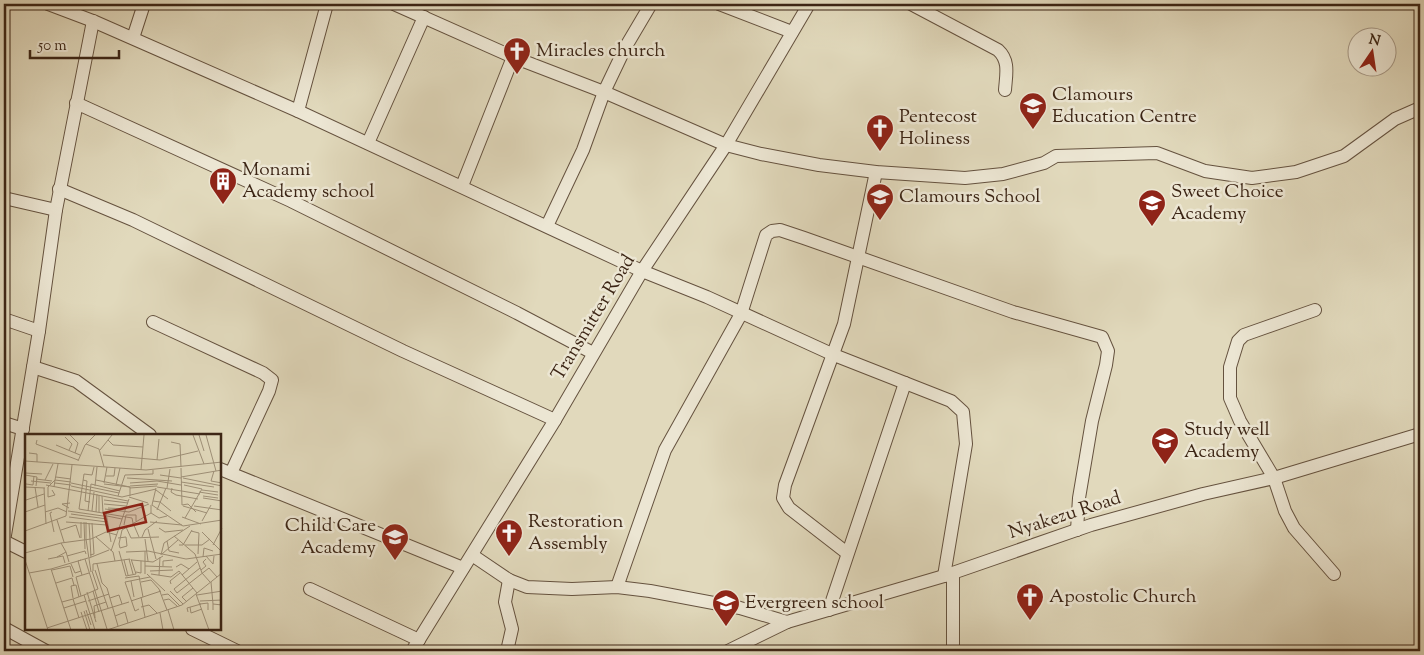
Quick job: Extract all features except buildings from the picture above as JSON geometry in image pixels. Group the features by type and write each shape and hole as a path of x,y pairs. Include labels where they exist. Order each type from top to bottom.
{"street":[{"path":"48,4 133,38 298,111 462,186 642,272 707,297 834,355 951,401 963,412 966,444 949,574 953,651"},
{"path":"133,38 144,4"},
{"path":"298,111 327,4"},
{"path":"394,4 513,57 604,92 726,145 782,159 876,172 965,178 1002,174 1044,163 1056,156 1157,153 1205,171 1252,178 1296,172 1344,156 1395,119 1420,108"},
{"path":"547,226 583,150 604,92 625,48 651,4"},
{"path":"719,4 792,32"},
{"name":"Transmitter Road","path":"412,651 555,420 642,272 726,145 809,4"},
{"path":"911,4 998,50 1004,56 1007,65 1005,90"},
{"path":"368,143 424,17"},
{"path":"25,552 4,541 39,331 56,210 93,21"},
{"path":"462,186 513,57"},
{"path":"76,103 290,201 517,313 593,353"},
{"path":"848,553 789,508 783,498 785,485 844,324 876,172"},
{"path":"60,189 132,220 394,347 555,420"},
{"path":"4,198 56,210"},
{"path":"617,587 665,450 741,314 758,255 766,235 772,230 780,230 1023,315 1102,337 1108,350 1090,428 1077,530"},
{"path":"1316,310 1244,335 1238,342 1230,367 1230,398 1240,421 1274,478 1285,512 1294,528 1334,574"},
{"path":"4,319 39,331"},
{"path":"153,322 263,373 272,380 269,391 226,471 463,568"},
{"path":"33,367 76,381 149,434"},
{"path":"829,610 905,383"},
{"path":"4,423 23,429"},
{"name":"Nyakezu Road","path":"728,651 788,622 949,574 1077,530 1166,504 1274,478 1420,434"},
{"path":"472,555 509,580 527,587 549,589 617,587 650,591 740,608 788,622"},
{"path":"507,651 512,629 505,602 509,580"},
{"path":"310,589 419,640"},
{"path":"4,628 46,651"},
{"path":"194,630 237,651"}],"place":[{"name":"Miracles church","path":"517,75"},
{"name":"Clamours Education Centre","path":"1033,130"},
{"name":"Pentecost Holiness","path":"880,152"},
{"name":"Monami Academy school","path":"223,205"},
{"name":"Clamours School","path":"880,221"},
{"name":"Sweet Choice Academy","path":"1152,227"},
{"name":"Study well Academy","path":"1165,465"},
{"name":"Restoration Assembly","path":"509,557"},
{"name":"Child Care Academy","path":"395,561"},
{"name":"Apostolic Church","path":"1030,621"},
{"name":"Evergreen school","path":"726,627"}]}
